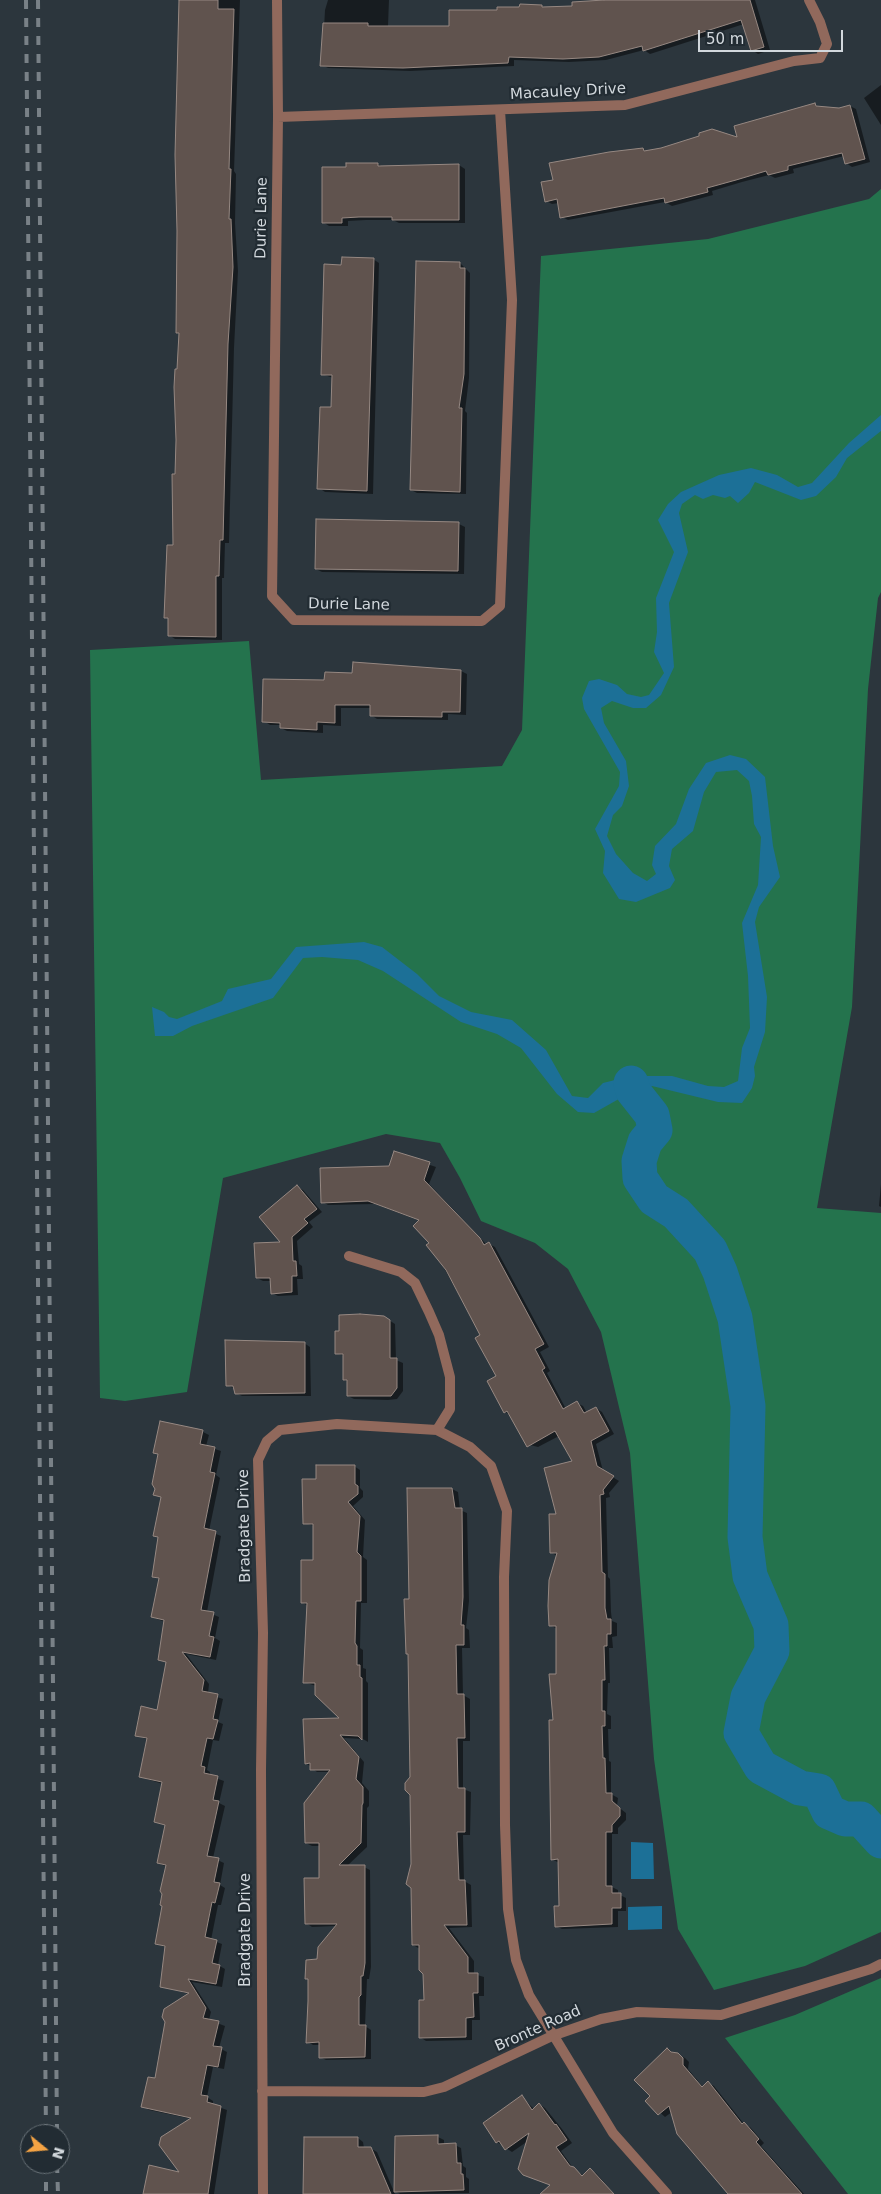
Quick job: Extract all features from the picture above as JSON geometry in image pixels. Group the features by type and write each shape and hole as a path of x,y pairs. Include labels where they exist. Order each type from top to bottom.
{"street":[{"name":"Durie Lane","path":"277,0 278,117 272,596 294,620 482,621 500,606 512,300 500,110"},
{"name":"Macauley Drive","path":"278,117 625,105 794,61 820,58 827,44 820,22 809,0"},
{"path":"349,1256 401,1272 414,1283 422,1298 439,1335 450,1377 450,1409 437,1430"},
{"name":"Bradgate Drive","path":"264,2194 260,1770 263,1632 258,1460 267,1441 280,1430 337,1424 437,1430 470,1447 492,1466 507,1511 504,1577 505,1825 508,1909 516,1960 529,1995 552,2036 613,2132 667,2194"},
{"name":"Bronte Road","path":"262,2091 424,2092 473,2074 552,2036 601,2019 637,2012 721,2015 871,1969 881,1964"}],"green space":[{"path":"881,189 881,592 878,598 868,689 852,1007 817,1208 881,1213 881,1932 805,1966 714,1990 678,1929 654,1759 630,1453 601,1332 568,1269 535,1243 481,1221 440,1143 386,1134 223,1178 187,1392 125,1401 100,1398 90,650 249,641 261,780 502,766 522,730 541,256 708,239 869,199"},
{"path":"881,1978 881,2194 848,2194 725,2038 795,2015"}],"water":[{"path":"881,415 881,431 847,458 836,477 816,496 801,500 755,482 749,493 738,503 730,496 725,498 713,495 703,499 695,495 682,504 679,513 688,552 669,603 674,667 661,695 646,708 633,708 612,701 601,708 604,723 626,761 629,786 622,806 613,815 607,836 616,854 633,873 647,881 656,874 652,865 655,846 676,824 689,789 706,763 730,755 746,759 765,777 773,846 780,877 759,907 755,922 767,997 765,1032 754,1067 755,1076 752,1088 742,1103 718,1102 652,1086 633,1091 594,1113 578,1112 557,1094 521,1048 497,1034 461,1022 383,971 358,960 322,957 303,958 273,998 192,1026 173,1036 155,1036 152,1007 164,1012 169,1017 177,1019 222,1001 228,989 271,979 296,947 364,942 382,947 417,974 439,996 471,1012 512,1020 546,1050 572,1096 588,1098 603,1083 631,1076 672,1076 708,1086 724,1087 738,1081 742,1048 750,1028 748,976 742,923 758,885 761,837 754,824 749,781 737,770 716,772 704,792 693,831 672,849 669,866 675,880 670,888 636,902 619,899 603,873 605,851 595,829 619,786 620,772 584,709 582,698 589,681 599,679 617,685 627,694 641,697 649,695 664,673 654,652 657,632 656,598 674,552 658,520 668,504 681,492 719,475 751,468 777,475 798,487 812,483 849,443"},
{"path":"631,1842 653,1843 654,1879 631,1879"},
{"path":"662,1906 662,1929 628,1930 628,1907"}],"building":[{"path":"179,0 218,0 218,9 234,9 229,169 231,169 229,219 231,219 233,267 228,344 223,540 220,540 219,576 216,576 216,637 168,636 168,618 164,618 167,545 173,545 172,474 175,474 176,440 174,387 179,333 176,333 177,231 175,155"},
{"path":"604,0 750,0 764,47 751,51 741,20 643,51 642,46 599,57 563,59 509,57 508,63 403,68 320,66 323,23 368,23 368,26 449,26 449,10 497,10 497,7 519,7 520,4 542,5 542,7 572,6 572,2"},
{"path":"815,103 816,106 839,108 850,105 865,159 845,164 842,153 788,166 788,170 768,175 766,171 707,188 708,192 665,203 664,198 560,218 557,199 545,202 541,182 553,180 549,163 609,152 643,148 644,151 661,148 699,136 699,133 712,129 737,137 734,126"},
{"path":"346,163 378,163 378,166 459,164 459,220 392,220 392,217 359,217 342,218 342,223 322,223 322,167 346,167"},
{"path":"342,257 374,258 367,491 317,489 320,407 331,407 332,375 321,375 324,264 341,265"},
{"path":"416,261 460,262 460,268 465,268 464,374 459,408 462,408 460,492 410,490"},
{"path":"316,519 459,522 458,571 315,569"},
{"path":"353,662 461,670 460,712 442,712 442,717 370,716 370,705 335,705 335,723 317,722 317,730 280,728 280,723 262,722 263,679 324,680 325,672 352,673"},
{"path":"394,1151 430,1162 424,1180 480,1238 484,1245 489,1242 544,1344 535,1349 545,1368 542,1370 563,1409 577,1401 584,1413 596,1407 609,1431 591,1441 597,1466 614,1476 603,1490 604,1494 600,1495 602,1572 605,1574 605,1608 607,1619 611,1619 611,1634 607,1634 607,1646 604,1646 605,1680 602,1680 602,1711 605,1711 605,1726 602,1726 603,1758 605,1758 606,1793 612,1793 612,1801 620,1808 620,1816 612,1825 612,1832 606,1832 606,1886 612,1886 612,1893 621,1893 621,1908 612,1908 612,1924 555,1927 554,1906 559,1906 558,1859 551,1860 549,1720 553,1720 549,1674 556,1674 556,1626 549,1626 548,1606 549,1580 557,1553 550,1553 549,1514 556,1514 544,1468 572,1461 555,1431 527,1447 507,1411 504,1413 487,1381 496,1376 475,1338 480,1335 446,1270 426,1245 429,1243 413,1226 419,1220 368,1201 321,1203 320,1168 389,1166"},
{"path":"297,1185 317,1209 304,1219 308,1223 292,1237 293,1261 296,1261 297,1276 292,1276 292,1292 271,1294 270,1278 256,1278 254,1243 280,1242 259,1217"},
{"path":"339,1315 384,1316 390,1320 390,1358 397,1358 397,1388 391,1396 347,1396 347,1380 343,1380 343,1354 335,1354 335,1331 339,1331"},
{"path":"225,1340 305,1342 305,1393 235,1394 233,1386 226,1386"},
{"path":"160,1421 203,1430 200,1444 215,1447 210,1472 215,1473 204,1528 216,1531 201,1610 214,1612 209,1636 214,1637 210,1657 182,1652 204,1680 202,1691 218,1694 213,1719 218,1720 213,1739 207,1738 201,1766 205,1767 204,1773 218,1776 213,1800 219,1801 207,1856 219,1858 214,1882 220,1883 215,1903 212,1902 205,1937 217,1940 212,1963 220,1965 216,1984 188,1979 206,2008 203,2018 219,2021 213,2046 222,2047 218,2067 207,2065 201,2095 208,2096 207,2102 221,2106 208,2194 143,2194 149,2165 179,2172 159,2145 161,2137 191,2118 141,2107 148,2077 155,2078 165,2022 162,2017 164,2009 189,1993 160,1987 165,1946 155,1944 162,1906 160,1905 162,1894 160,1891 166,1865 157,1863 165,1825 154,1822 162,1782 139,1777 147,1738 135,1736 141,1706 157,1710 166,1662 158,1660 164,1620 151,1617 159,1578 152,1577 158,1537 153,1536 161,1497 153,1495 155,1489 152,1484 158,1454 153,1453"},
{"path":"316,1465 355,1465 355,1484 358,1486 358,1494 348,1502 360,1516 357,1552 361,1556 361,1601 356,1601 355,1643 357,1646 357,1665 360,1665 360,1677 362,1678 362,1740 358,1736 340,1735 359,1757 356,1779 363,1787 361,1843 339,1865 365,1865 365,1963 363,1976 361,1976 359,2025 366,2025 365,2057 319,2058 319,2042 306,2043 308,1979 305,1979 306,1960 317,1959 318,1947 337,1924 305,1924 304,1878 319,1878 319,1843 305,1843 304,1803 330,1770 310,1770 310,1763 305,1764 303,1719 339,1718 315,1695 315,1683 303,1683 307,1603 301,1603 301,1560 313,1560 313,1524 303,1524 302,1479 316,1479"},
{"path":"407,1488 452,1488 455,1508 462,1508 463,1597 461,1625 464,1625 464,1645 456,1645 457,1694 464,1694 465,1738 457,1738 458,1788 465,1788 465,1832 457,1832 459,1880 465,1880 467,1925 444,1925 468,1957 468,1973 478,1973 478,1993 473,1993 474,2017 466,2018 466,2037 419,2038 419,2000 424,2000 423,1974 419,1970 419,1945 412,1945 411,1888 406,1884 411,1864 410,1795 405,1790 405,1783 410,1777 408,1654 406,1654 404,1599 409,1599"},
{"path":"667,2048 671,2052 678,2053 683,2058 683,2065 702,2087 708,2081 742,2124 744,2122 759,2139 756,2142 802,2194 728,2194 677,2134 669,2106 658,2115 645,2101 650,2096 634,2080"},
{"path":"522,2095 532,2110 539,2103 567,2140 556,2147 570,2166 574,2167 582,2176 590,2168 614,2194 540,2194 550,2185 523,2175 518,2169 529,2133 505,2150 499,2141 496,2143 483,2123"},
{"path":"438,2135 438,2144 456,2143 457,2163 461,2163 464,2190 394,2192 395,2136"},
{"path":"304,2137 358,2137 358,2147 371,2147 391,2194 303,2194"}],"waterway":[{"path":"631,1083 633,1091 652,1115 655,1130 645,1142 639,1161 640,1178 654,1199 676,1213 710,1250 720,1272 735,1318 748,1406 745,1537 750,1576 771,1625 772,1651 748,1697 741,1733 761,1767 800,1788 819,1791 829,1812 845,1819 861,1819 881,1841"}],"railway":[{"path":"26,0 46,2124"},
{"path":"38,0 57,2124"},
{"path":"46,2174 46,2194"},
{"path":"57,2174 58,2194"}]}
